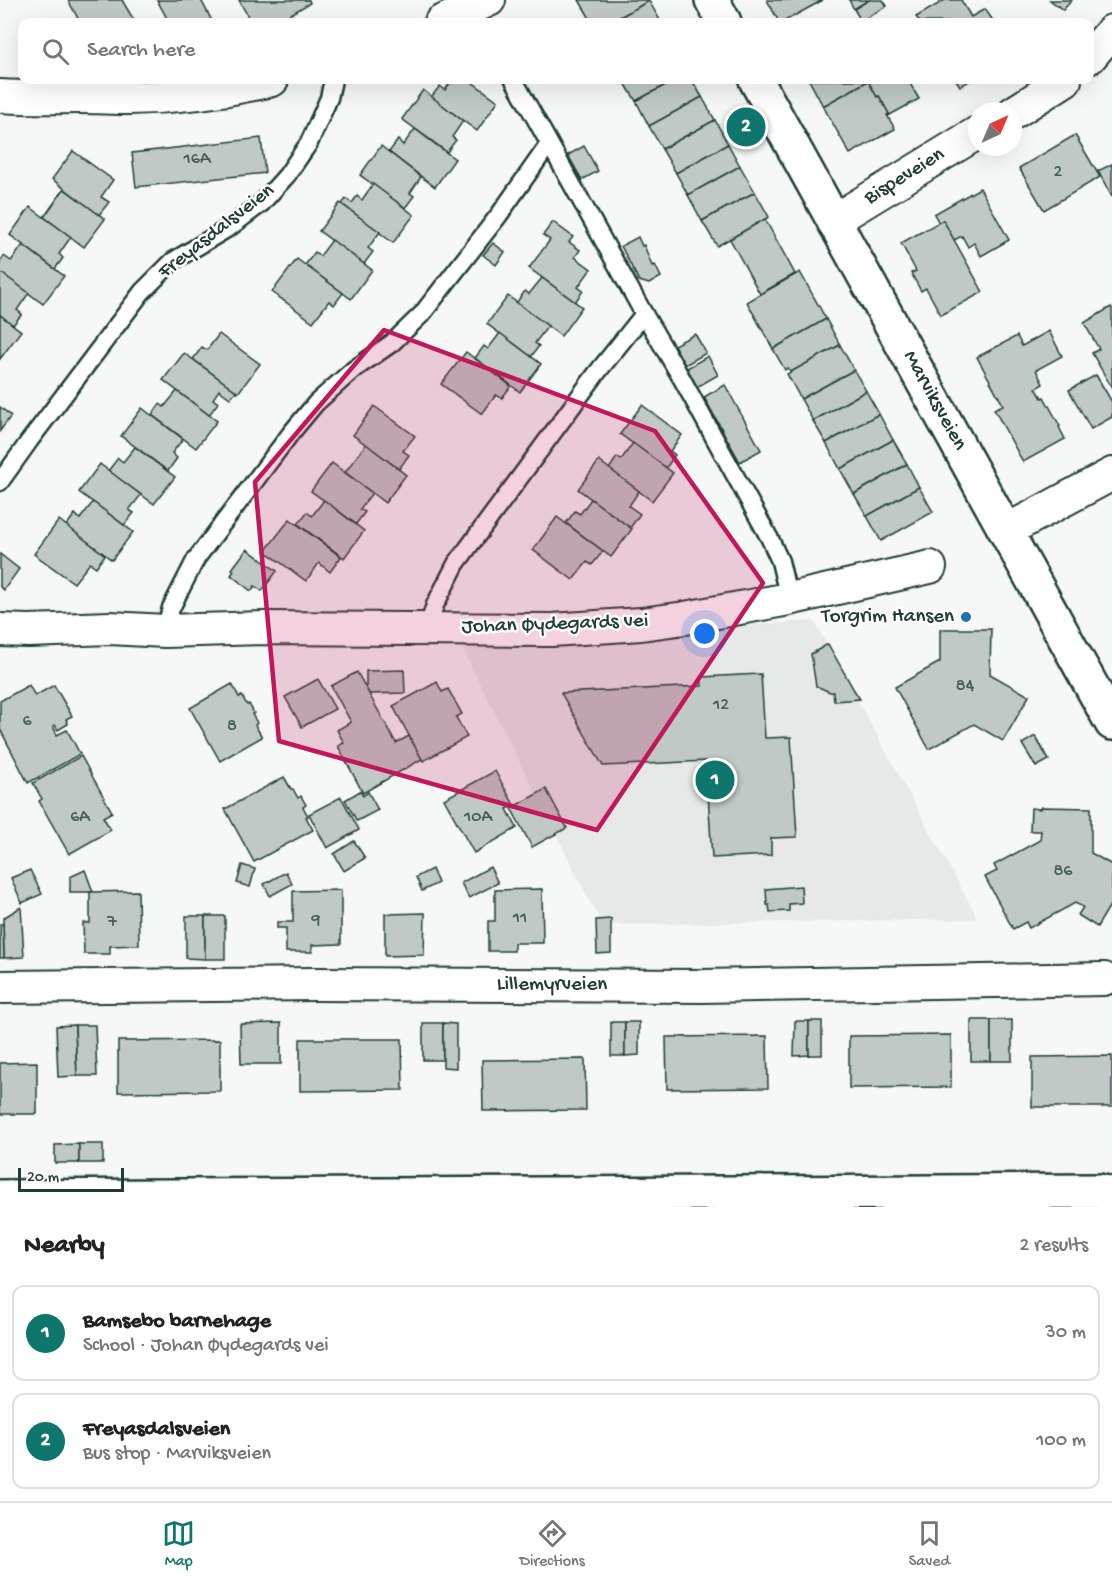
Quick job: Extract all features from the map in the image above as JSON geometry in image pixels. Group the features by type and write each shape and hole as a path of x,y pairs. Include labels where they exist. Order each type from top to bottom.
{"street":[{"path":"712,0 722,18"},
{"path":"451,18 477,8"},
{"path":"1094,51 1112,31"},
{"path":"0,96 131,98 189,94 254,84"},
{"name":"Marviksveien","path":"758,84 1112,723"},
{"path":"1022,106 1058,84"},
{"name":"Bispeveien","path":"834,221 968,139"},
{"path":"1006,531 1112,474"},
{"name":"Johan Øydegards vei","path":"0,630 110,628 165,631 265,628 427,630 473,628 552,630 641,624 789,599 930,567"},
{"name":"Lillemyrveien","path":"0,987 314,984 702,986 1104,979"},
{"path":"0,1197 1099,1191 1112,1194"}],"lane":[{"name":"Freyasdalsveien","path":"0,482 142,292 173,261 262,203 287,175 309,142 329,98 332,84"},
{"path":"516,84 770,539 780,561 789,599"},
{"path":"165,631 171,608 196,559 297,426 316,403 353,370 392,343 422,314 499,214 549,144"},
{"name":"Johan Øydegards vei","path":"427,630 435,605 456,564 596,374 644,314"}],"highlighted area":[{"path":"384,330 655,431 763,583 597,830 279,741 255,482"}],"shaded area":[{"path":"814,621 978,919 602,925 459,642"}],"building":[{"path":"68,0 122,0 133,18 78,18"},
{"path":"157,0 201,0 210,18 167,18"},
{"path":"239,0 309,0 310,3 284,18 249,18"},
{"path":"579,0 649,1 618,18 590,18"},
{"path":"767,0 823,0 790,18 777,18"},
{"path":"849,0 869,0 854,9"},
{"path":"869,0 883,0 887,6 866,18 859,18 854,9"},
{"path":"945,0 961,0 971,17 985,9 991,18 917,18"},
{"path":"1050,0 1072,0 1063,10"},
{"path":"649,1 659,18 618,18"},
{"path":"449,84 475,84 498,101 477,131 431,97 440,86 445,90"},
{"path":"625,84 668,84 636,101"},
{"path":"668,84 694,84 702,97 649,126 636,101"},
{"path":"811,84 863,84 823,106"},
{"path":"863,84 870,84 877,97 879,96 895,129 850,154 823,106"},
{"path":"870,84 910,84 919,99 888,116 879,96 877,97"},
{"path":"423,90 463,121 452,137 456,140 447,152 402,119"},
{"path":"702,97 715,120 662,149 649,126"},
{"path":"715,120 728,144 676,173 662,149"},
{"path":"415,129 455,159 435,187 389,152 398,140 403,145"},
{"path":"1075,135 1100,177 1044,210 1019,168"},
{"path":"261,138 265,173 136,187 132,153"},
{"path":"728,144 740,166 688,195 676,173"},
{"path":"381,146 421,177 410,193 414,196 405,208 360,175"},
{"path":"584,146 598,171 582,180 568,155"},
{"path":"73,151 113,180 101,197 109,202 99,215 52,179"},
{"path":"1112,164 1112,197 1098,171"},
{"path":"740,166 755,192 702,221 688,195"},
{"path":"373,184 414,215 393,243 342,204 346,199 352,203 357,196 362,200"},
{"path":"980,188 1009,240 981,256 974,243 968,247 962,236 954,240 943,220 939,223 934,214"},
{"path":"64,189 105,219 84,247 44,217"},
{"path":"755,192 769,217 717,246 702,221"},
{"path":"340,203 380,232 368,248 373,252 364,264 319,231"},
{"path":"30,207 71,237 59,254 63,258 55,269 10,235"},
{"path":"765,219 795,274 760,294 730,239"},
{"path":"943,220 983,292 941,315 926,288 921,291 911,273 916,271 901,243"},
{"path":"553,222 573,237 569,242 580,250 575,257 591,269 578,287 583,291 575,302 529,268 550,240 543,235"},
{"path":"638,237 642,246 644,245 652,266 655,265 661,277 649,284 639,281 621,246"},
{"path":"332,240 372,270 351,299 305,265 315,252 320,256"},
{"path":"493,243 505,252 496,265 483,255"},
{"path":"23,245 64,276 43,304 0,272 0,262 4,256 11,261"},
{"path":"297,259 343,293 334,305 329,301 313,322 272,292"},
{"path":"0,272 29,293 17,310 22,314 13,325 0,315"},
{"path":"800,272 826,319 773,349 747,302"},
{"path":"542,278 582,307 561,336 516,303 525,291 529,294"},
{"path":"508,296 548,326 535,343 539,346 531,357 487,324"},
{"path":"1111,307 1112,388 1092,353 1099,349 1084,323"},
{"path":"0,315 21,331 0,359"},
{"path":"826,319 840,345 791,372 788,368 785,370 773,349"},
{"path":"1049,331 1062,356 1036,370 1043,384 1036,388 1042,398 1044,397 1065,439 1023,462 994,409 1003,405 977,357 1017,336 1022,346"},
{"path":"500,333 541,364 520,392 475,358 484,346 488,349"},
{"path":"219,334 260,364 238,393 193,359 202,347 207,350"},
{"path":"695,334 706,353 685,365 674,345"},
{"path":"840,345 854,370 801,399 787,374"},
{"path":"466,352 511,386 502,398 496,395 482,414 441,384"},
{"path":"184,353 236,391 230,398 219,390 213,399 218,403 209,415 163,380"},
{"path":"708,356 718,375 697,387 687,368"},
{"path":"854,370 866,391 813,421 801,399"},
{"path":"1096,375 1112,402 1112,417 1091,429 1069,390"},
{"path":"725,385 761,450 740,462 704,397"},
{"path":"177,391 217,421 196,448 152,415 160,404 164,407"},
{"path":"866,391 879,414 826,443 813,421"},
{"path":"642,405 682,435 670,451 675,455 666,468 620,434"},
{"path":"374,406 415,436 403,451 409,455 399,469 353,435"},
{"path":"0,407 11,416 0,431"},
{"path":"142,408 183,439 172,453 177,458 168,471 121,436"},
{"path":"879,414 893,440 840,469 826,443"},
{"path":"893,440 907,464 854,494 840,469"},
{"path":"633,443 673,473 652,501 609,469 617,457 621,460"},
{"path":"366,444 406,475 385,503 345,472"},
{"path":"135,447 175,477 154,504 108,471 118,458 123,462"},
{"path":"599,461 639,491 629,506 640,514 630,528 578,489"},
{"path":"332,463 372,493 360,509 365,512 356,524 311,491"},
{"path":"100,464 141,495 129,510 134,513 124,525 79,492"},
{"path":"907,464 919,487 867,516 854,494"},
{"path":"919,487 933,512 881,541 867,516"},
{"path":"591,499 632,529 611,557 566,523 575,511 580,514"},
{"path":"324,500 364,531 344,558 298,524 307,512 312,516"},
{"path":"93,502 133,532 112,560 66,526 75,514 80,519"},
{"path":"557,517 603,551 592,565 587,562 573,580 533,550"},
{"path":"290,519 341,557 330,572 319,563 306,581 265,551"},
{"path":"59,520 105,555 96,567 90,563 74,583 34,554"},
{"path":"247,549 277,571 262,591 255,586 251,591 231,575 234,571 232,569"},
{"path":"0,554 19,569 4,590 0,587"},
{"path":"940,629 991,629 990,674 1029,696 1003,741 974,724 929,749 895,687 940,662"},
{"path":"828,644 860,699 834,701 833,692 816,686 811,654"},
{"path":"404,670 405,693 369,694 366,688 366,671"},
{"path":"357,672 396,743 409,736 422,759 363,793 338,746 344,743 337,730 351,722 331,686"},
{"path":"761,674 765,738 791,737 797,837 771,838 771,855 712,858 706,761 603,766 561,693 702,686 701,677"},
{"path":"318,679 335,709 302,727 285,697"},
{"path":"437,682 442,692 448,689 462,714 456,717 467,737 423,761 393,706"},
{"path":"232,684 239,697 242,696 247,705 249,704 257,723 255,725 262,737 220,761 190,708"},
{"path":"29,685 35,696 54,685 72,716 66,719 68,724 58,730 55,725 53,726 57,735 67,730 80,754 28,783 0,729 0,701"},
{"path":"1035,736 1049,760 1036,767 1022,744"},
{"path":"81,756 112,812 103,817 111,830 69,854 39,801 42,799 33,783"},
{"path":"495,771 514,805 507,809 517,828 474,853 444,799"},
{"path":"284,777 298,798 301,796 306,805 303,807 313,830 254,862 225,809"},
{"path":"546,789 567,828 532,847 511,808"},
{"path":"360,791 363,796 368,792 378,810 357,821 345,800"},
{"path":"341,797 359,830 327,848 309,814"},
{"path":"1041,807 1091,808 1091,853 1112,865 1112,902 1097,927 1078,915 1083,907 1075,903 1029,928 1026,922 1013,929 985,877 997,871 994,865 1040,840 1041,831 1030,831 1031,808 1040,809"},
{"path":"354,841 365,858 344,871 334,854"},
{"path":"242,865 255,869 250,887 237,883"},
{"path":"490,867 498,883 469,898 461,883"},
{"path":"432,869 438,883 422,891 416,877"},
{"path":"30,870 42,894 22,903 11,878"},
{"path":"85,870 93,892 70,892 70,877"},
{"path":"286,872 292,884 270,896 264,884"},
{"path":"801,886 802,903 789,904 789,911 770,912 766,889"},
{"path":"542,889 543,943 514,943 514,951 488,951 488,921 495,921 495,890"},
{"path":"341,890 341,944 312,945 312,952 286,952 286,928 277,928 277,922 293,922 293,891"},
{"path":"138,891 139,945 110,946 110,954 84,954 83,923 90,923 90,892"},
{"path":"21,907 24,957 4,958 3,918"},
{"path":"425,913 424,955 385,956 385,914"},
{"path":"186,916 205,916 205,959 186,958"},
{"path":"205,916 225,916 225,959 205,959"},
{"path":"611,919 611,953 597,954 596,920"},
{"path":"0,924 3,924 4,958 0,958"},
{"path":"971,1020 991,1020 991,1061 971,1061"},
{"path":"991,1020 1012,1020 1012,1061 991,1061"},
{"path":"795,1021 809,1021 809,1055 794,1056"},
{"path":"809,1021 822,1021 822,1055 809,1055"},
{"path":"611,1022 625,1022 625,1056 611,1056"},
{"path":"625,1022 639,1022 639,1055 625,1056"},
{"path":"281,1023 281,1064 241,1064 240,1024"},
{"path":"423,1023 443,1023 443,1060 423,1060"},
{"path":"443,1023 456,1024 456,1068 443,1067"},
{"path":"75,1025 77,1076 58,1077 56,1026"},
{"path":"75,1025 95,1025 97,1076 77,1076"},
{"path":"951,1035 951,1087 849,1088 849,1036"},
{"path":"767,1036 768,1088 667,1089 666,1037"},
{"path":"300,1039 402,1039 403,1090 300,1091"},
{"path":"220,1040 220,1091 118,1092 118,1041"},
{"path":"1112,1056 1112,1107 1032,1107 1032,1057"},
{"path":"585,1059 586,1110 483,1111 482,1060"},
{"path":"37,1062 37,1114 0,1114 0,1063"},
{"path":"79,1144 79,1163 55,1163 55,1145"},
{"path":"79,1144 103,1144 103,1163 79,1163"}],"place":[{"name":"Freyasdalsveien","path":"746,127"},
{"name":"Torgrim Hansen","path":"966,617"},
{"name":"Bamsebo barnehage","path":"715,780"}]}
